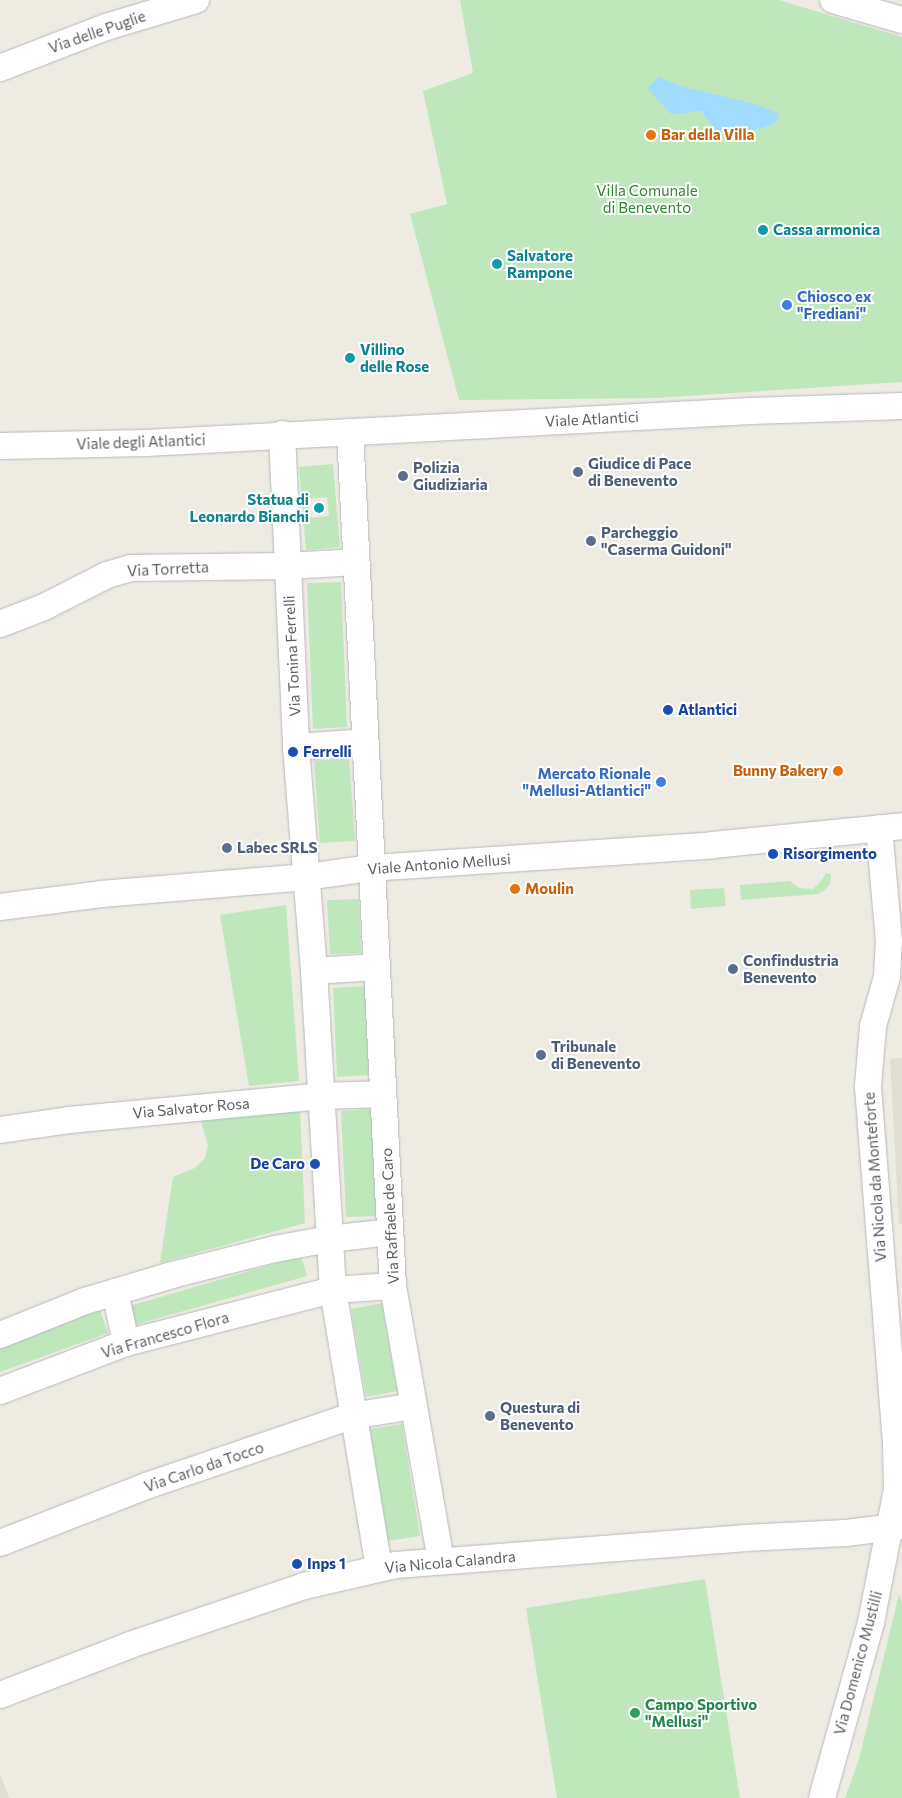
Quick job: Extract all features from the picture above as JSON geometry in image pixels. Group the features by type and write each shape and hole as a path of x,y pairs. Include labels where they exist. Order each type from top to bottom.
{"street":[{"name":"Via delle Puglie","path":"0,68 106,27 196,0"},
{"path":"833,0 902,20"},
{"name":"Viale Atlantici","path":"282,434 751,411 902,406"},
{"path":"350,432 371,868"},
{"name":"Viale degli Atlantici","path":"0,446 146,443 282,434"},
{"name":"Via Tonina Ferrelli","path":"282,434 296,747 307,876"},
{"name":"Via Torretta","path":"0,624 44,607 107,575 131,568 288,566 356,562"},
{"path":"296,747 365,742"},
{"name":"Viale Antonio Mellusi","path":"0,908 101,894 307,876 371,868 713,845 891,827"},
{"name":"Via Nicola da Monteforte","path":"891,827 887,977 873,1026 868,1086 896,1443 896,1526"},
{"name":"Via Raffaele de Caro","path":"371,868 392,1286 441,1561"},
{"path":"307,876 333,1290 352,1416 379,1568"},
{"path":"314,971 376,967"},
{"name":"Via Salvator Rosa","path":"0,1130 69,1120 322,1096 383,1094"},
{"path":"0,1334 85,1301 172,1275 256,1253 330,1239 390,1232"},
{"name":"Via Francesco Flora","path":"0,1391 126,1343 333,1290 392,1286"},
{"path":"115,1292 126,1343"},
{"name":"Via Carlo da Tocco","path":"0,1543 146,1486 352,1416 413,1406"},
{"name":"Via Nicola Calandra","path":"0,1695 130,1645 304,1586 379,1568 441,1561 846,1533 896,1526"},
{"name":"Via Domenico Mustilli","path":"822,1798 896,1526"}],"shaded area":[{"path":"902,1058 902,1224 899,1224 890,1059"},
{"path":"0,1773 9,1798 0,1798"}],"green space":[{"name":"Villa Comunale di Benevento","path":"460,0 779,0 902,37 902,382 655,398 459,400 410,214 447,204 423,91 473,73"},
{"path":"333,464 340,547 306,550 299,467","holes":["327,497 329,516 310,518 309,499"]},
{"path":"341,582 347,727 313,729 307,583"},
{"path":"349,758 355,841 320,843 314,761"},
{"path":"826,873 831,874 830,884 818,894 741,900 740,885 790,881 799,888 813,889"},
{"path":"724,888 726,906 691,909 690,890"},
{"path":"359,899 361,953 330,954 327,900"},
{"path":"286,905 299,1081 249,1086 220,915"},
{"path":"365,986 369,1075 337,1077 333,988"},
{"path":"373,1109 378,1216 346,1217 341,1111"},
{"path":"300,1110 305,1223 160,1263 173,1177 195,1168 205,1158 208,1146 200,1117"},
{"path":"301,1256 307,1276 131,1326 126,1307"},
{"path":"382,1303 397,1391 366,1397 351,1309"},
{"path":"100,1310 108,1333 0,1372 0,1346"},
{"path":"402,1424 420,1536 388,1541 370,1429"},
{"name":"Campo Sportivo \"Mellusi\"","path":"705,1579 740,1798 557,1798 526,1608"},
{"path":"899,1594 902,1601 902,1798 845,1798 859,1759"}],"water":[{"path":"659,77 679,86 755,104 778,113 778,118 776,123 762,128 717,133 701,110 671,114 647,88"}],"place":[{"name":"Bar della Villa","path":"651,135"},
{"name":"Cassa armonica","path":"763,230"},
{"name":"Salvatore Rampone","path":"497,264"},
{"name":"Chiosco ex \"Frediani\"","path":"787,305"},
{"name":"Villino delle Rose","path":"350,358"},
{"name":"Giudice di Pace di Benevento","path":"578,472"},
{"name":"Polizia Giudiziaria","path":"403,476"},
{"name":"Statua di Leonardo Bianchi","path":"319,508"},
{"name":"Parcheggio \"Caserma Guidoni\"","path":"591,541"},
{"name":"Atlantici","path":"668,710"},
{"name":"Ferrelli","path":"293,752"},
{"name":"Bunny Bakery","path":"838,771"},
{"name":"Mercato Rionale \"Mellusi-Atlantici\"","path":"661,782"},
{"name":"Labec SRLS","path":"227,848"},
{"name":"Risorgimento","path":"773,854"},
{"name":"Moulin","path":"515,889"},
{"name":"Confindustria Benevento","path":"733,969"},
{"name":"Tribunale di Benevento","path":"541,1055"},
{"name":"De Caro","path":"315,1164"},
{"name":"Questura di Benevento","path":"490,1416"},
{"name":"Inps 1","path":"297,1564"},
{"name":"Campo Sportivo \"Mellusi\"","path":"635,1713"}]}
